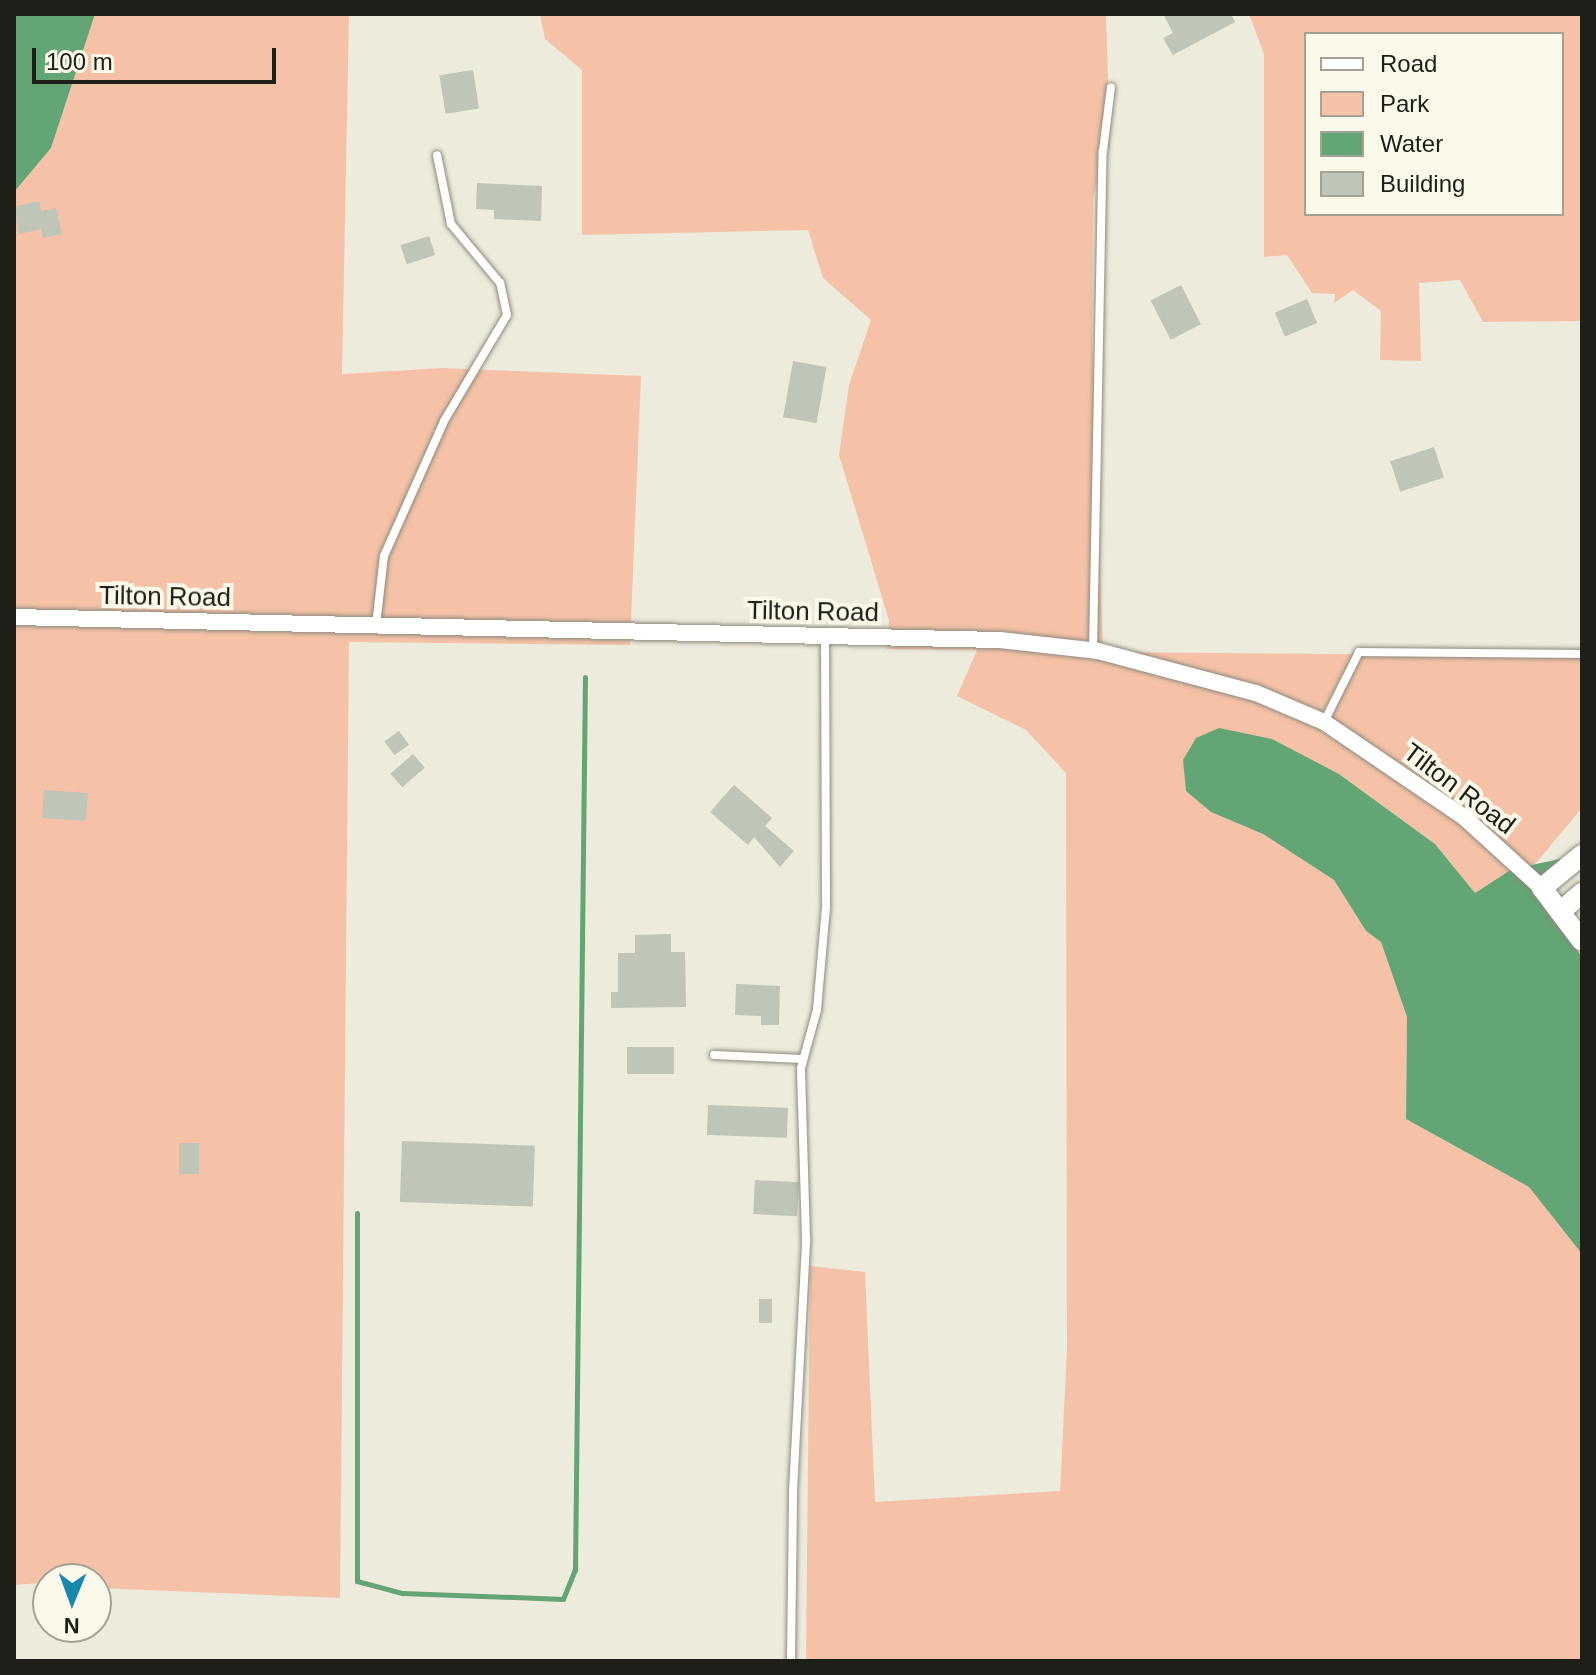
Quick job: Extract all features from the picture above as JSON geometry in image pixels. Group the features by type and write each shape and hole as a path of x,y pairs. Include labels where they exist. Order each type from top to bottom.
{"street":[{"name":"Tilton Road","path":"14,617 1000,640 1093,650 1187,672 1324,722 1465,818 1542,888"},
{"path":"1582,855 1542,888 1582,941"},
{"path":"1560,912 1582,893"}],"lane":[{"path":"1093,650 1103,151 1111,87"},
{"path":"376,626 384,556 444,421 507,315 500,283 451,224 437,155"},
{"path":"791,1661 793,1491 806,1239 803,1059 817,1010 826,907 825,636"},
{"path":"1324,722 1359,652 1582,654"},
{"path":"714,1055 803,1059"}],"green space":[{"path":"95,14 349,14 342,374 442,368 641,376 630,645 349,642 340,1598 112,1589 112,1563 32,1563 32,1584 14,1585 14,192 51,148"},
{"path":"540,14 1106,14 1110,149 1103,148 1093,200 1092,337 1103,652 1582,656 1582,808 1535,864 1512,869 1475,893 1435,844 1339,774 1211,812 1263,834 1334,880 1366,931 1381,942 1407,1017 1406,1119 1529,1187 1582,1254 1582,1661 806,1661 810,1266 865,1272 875,1502 1060,1491 1067,1349 1066,773 1026,730 957,696 977,650 887,649 889,620 839,455 849,385 871,320 823,278 808,230 582,235 582,70 545,39"},
{"path":"1249,14 1582,14 1582,321 1483,322 1460,280 1419,283 1421,361 1380,360 1381,311 1353,290 1334,303 1335,294 1312,293 1287,255 1264,257 1264,54"}],"water":[{"path":"14,14 95,14 51,148 14,192"},
{"path":"1219,728 1272,739 1339,774 1435,844 1475,893 1512,869 1565,858 1530,887 1582,957 1582,1254 1529,1187 1406,1119 1407,1017 1381,942 1366,931 1334,880 1263,834 1211,812 1186,791 1183,760 1196,738"}],"building":[{"path":"1163,14 1231,14 1235,22 1173,55 1163,38 1173,33"},
{"path":"473,70 479,109 446,114 439,75"},
{"path":"477,183 542,186 541,221 494,219 494,210 476,209"},
{"path":"39,201 41,211 56,208 62,234 43,238 41,229 19,234 14,207"},
{"path":"429,236 435,255 407,264 400,245"},
{"path":"1181,285 1201,324 1171,340 1151,300"},
{"path":"1307,299 1317,323 1285,337 1275,313"},
{"path":"793,361 826,367 817,423 783,417"},
{"path":"1434,447 1444,477 1400,492 1390,461"},
{"path":"399,731 409,745 394,755 384,742"},
{"path":"413,754 425,768 402,787 390,774"},
{"path":"734,785 772,818 765,826 794,851 780,867 754,837 748,845 710,812"},
{"path":"44,790 88,793 86,821 42,818"},
{"path":"671,934 671,952 685,952 686,1007 611,1008 611,992 618,992 618,953 635,953 635,935"},
{"path":"736,984 780,986 779,1025 761,1025 761,1016 735,1015"},
{"path":"627,1047 674,1047 674,1074 627,1074"},
{"path":"708,1105 788,1108 787,1138 707,1135"},
{"path":"402,1141 535,1146 533,1207 400,1202"},
{"path":"179,1143 199,1143 199,1174 179,1174"},
{"path":"755,1180 799,1182 797,1216 753,1214"},
{"path":"759,1299 772,1299 772,1323 759,1323"}],"waterway":[{"path":"357,1213 357,1581 402,1593 563,1599 575,1570 585,677"}]}
